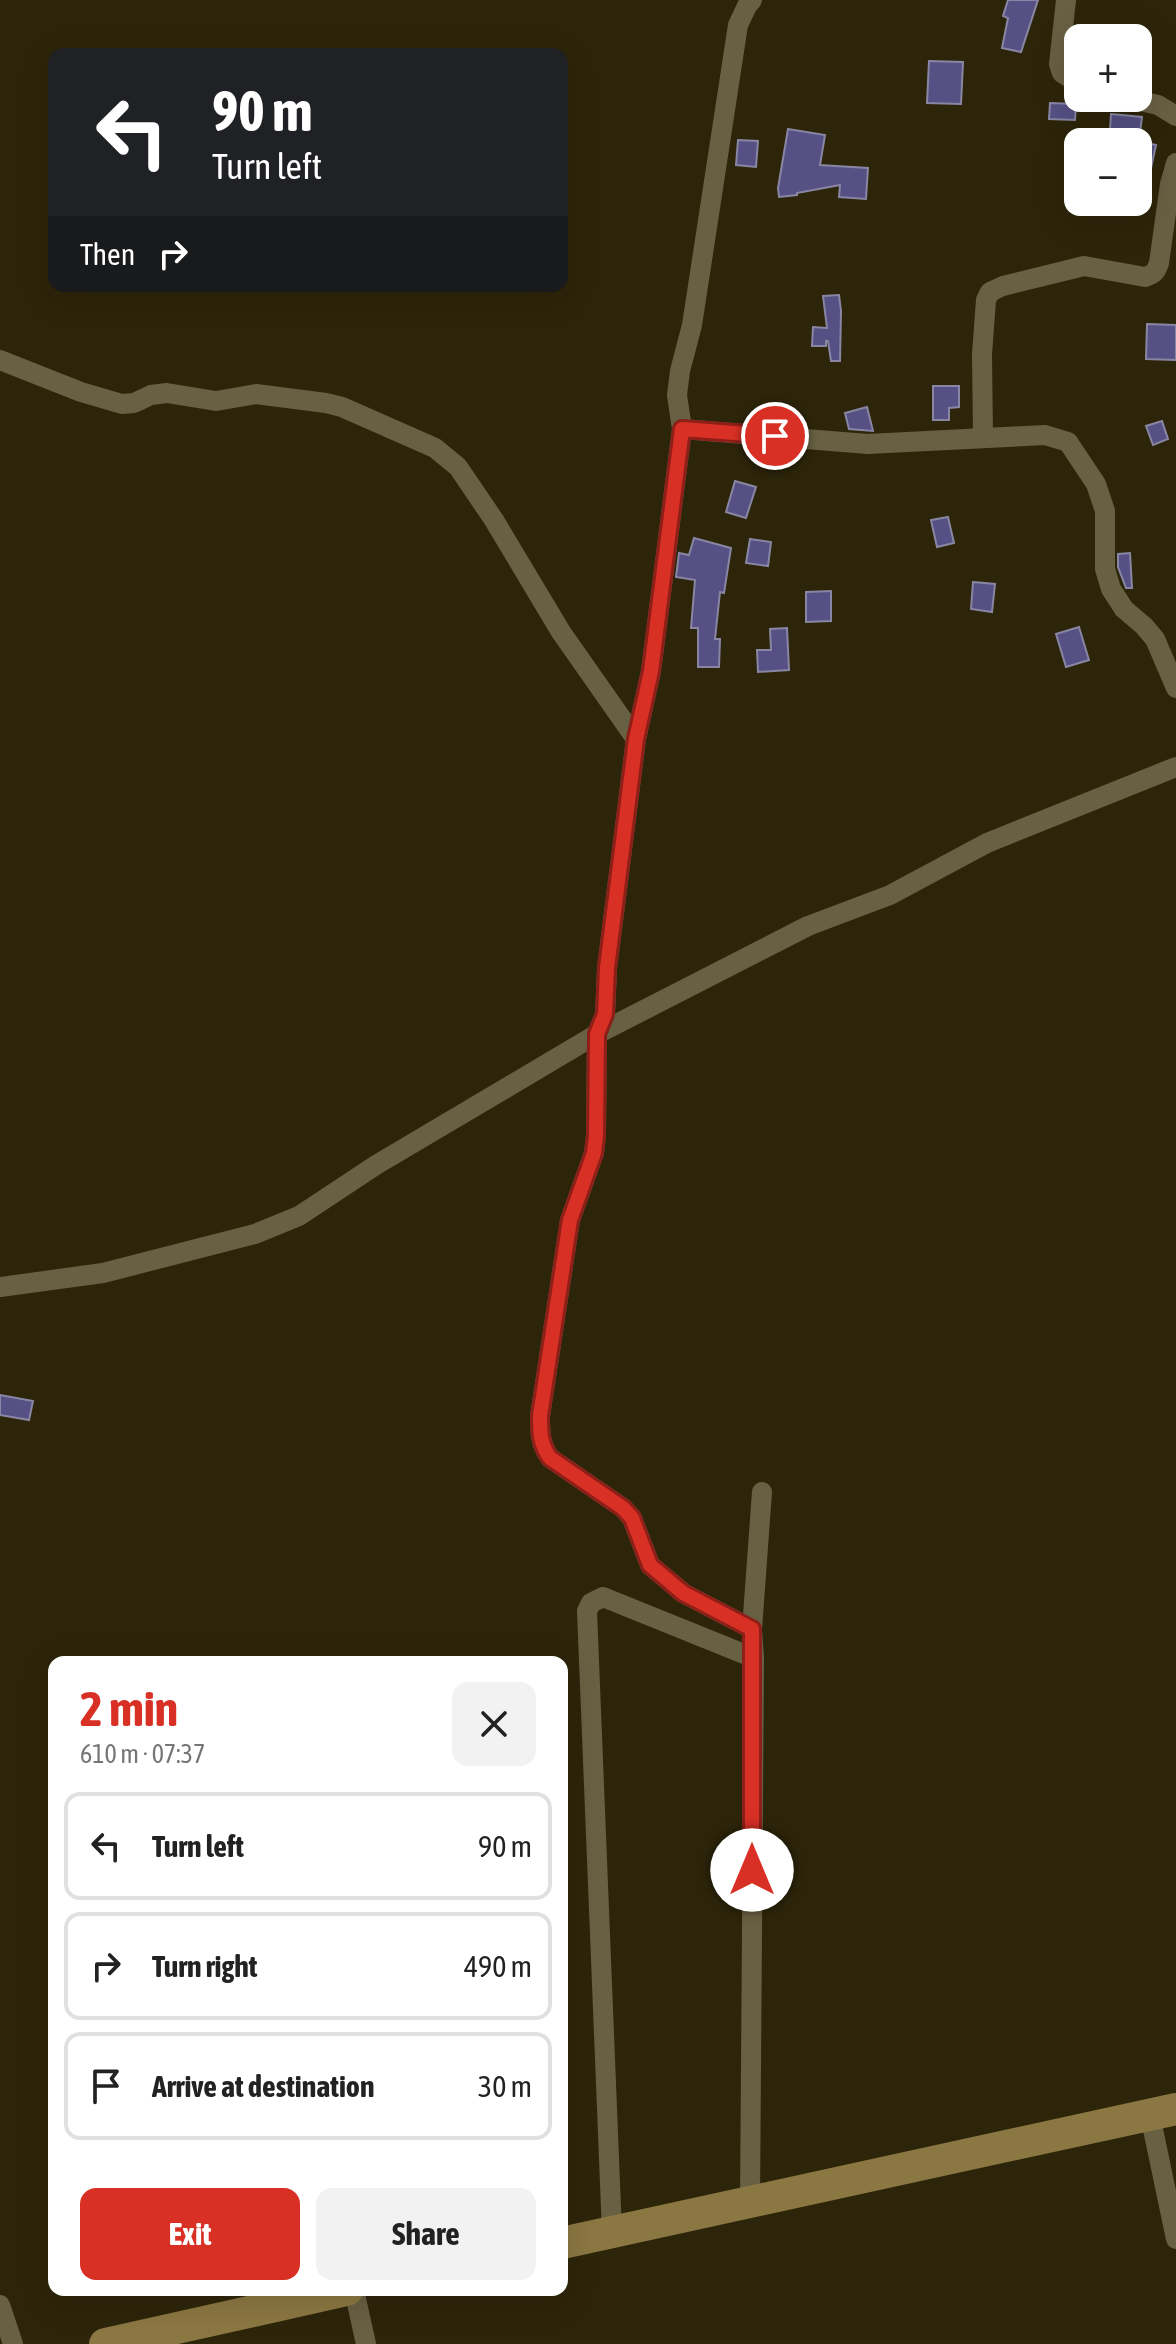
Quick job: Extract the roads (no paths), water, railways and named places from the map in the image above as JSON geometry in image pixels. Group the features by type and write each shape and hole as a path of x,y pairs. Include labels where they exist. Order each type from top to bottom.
{"main road":[{"path":"568,2242 1163,2112"},
{"path":"105,2344 320,2296"}],"street":[{"path":"752,0 738,25 692,325 680,371 677,395 682,429 651,671 636,739 607,968 605,1014 597,1034 594,1153 570,1220 540,1416 540,1437 550,1458 623,1508 632,1518 650,1565 683,1593 752,1629"},
{"path":"1064,74 1059,64 1066,0"},
{"path":"1152,104 1176,116"},
{"path":"983,437 982,354 986,300 990,292 1084,266 1145,277 1157,271 1176,163"},
{"path":"0,360 81,392 122,404 167,393 216,401 256,394 326,403 342,407 435,448 458,467 494,520 561,632 636,739"},
{"path":"682,429 868,444 1045,435 1068,442 1096,484 1105,511 1105,569 1111,589 1124,609 1155,639 1176,688"},
{"path":"0,1287 103,1273 255,1234 299,1216 376,1165 597,1034 808,926 890,895 987,843 1176,767"},
{"path":"750,2203 752,1629 762,1492"},
{"path":"612,2233 587,1611 591,1603 603,1597 754,1658"},
{"path":"1163,2112 1176,2239"},
{"path":"355,2296 366,2344"},
{"path":"0,2305 13,2344"}]}
